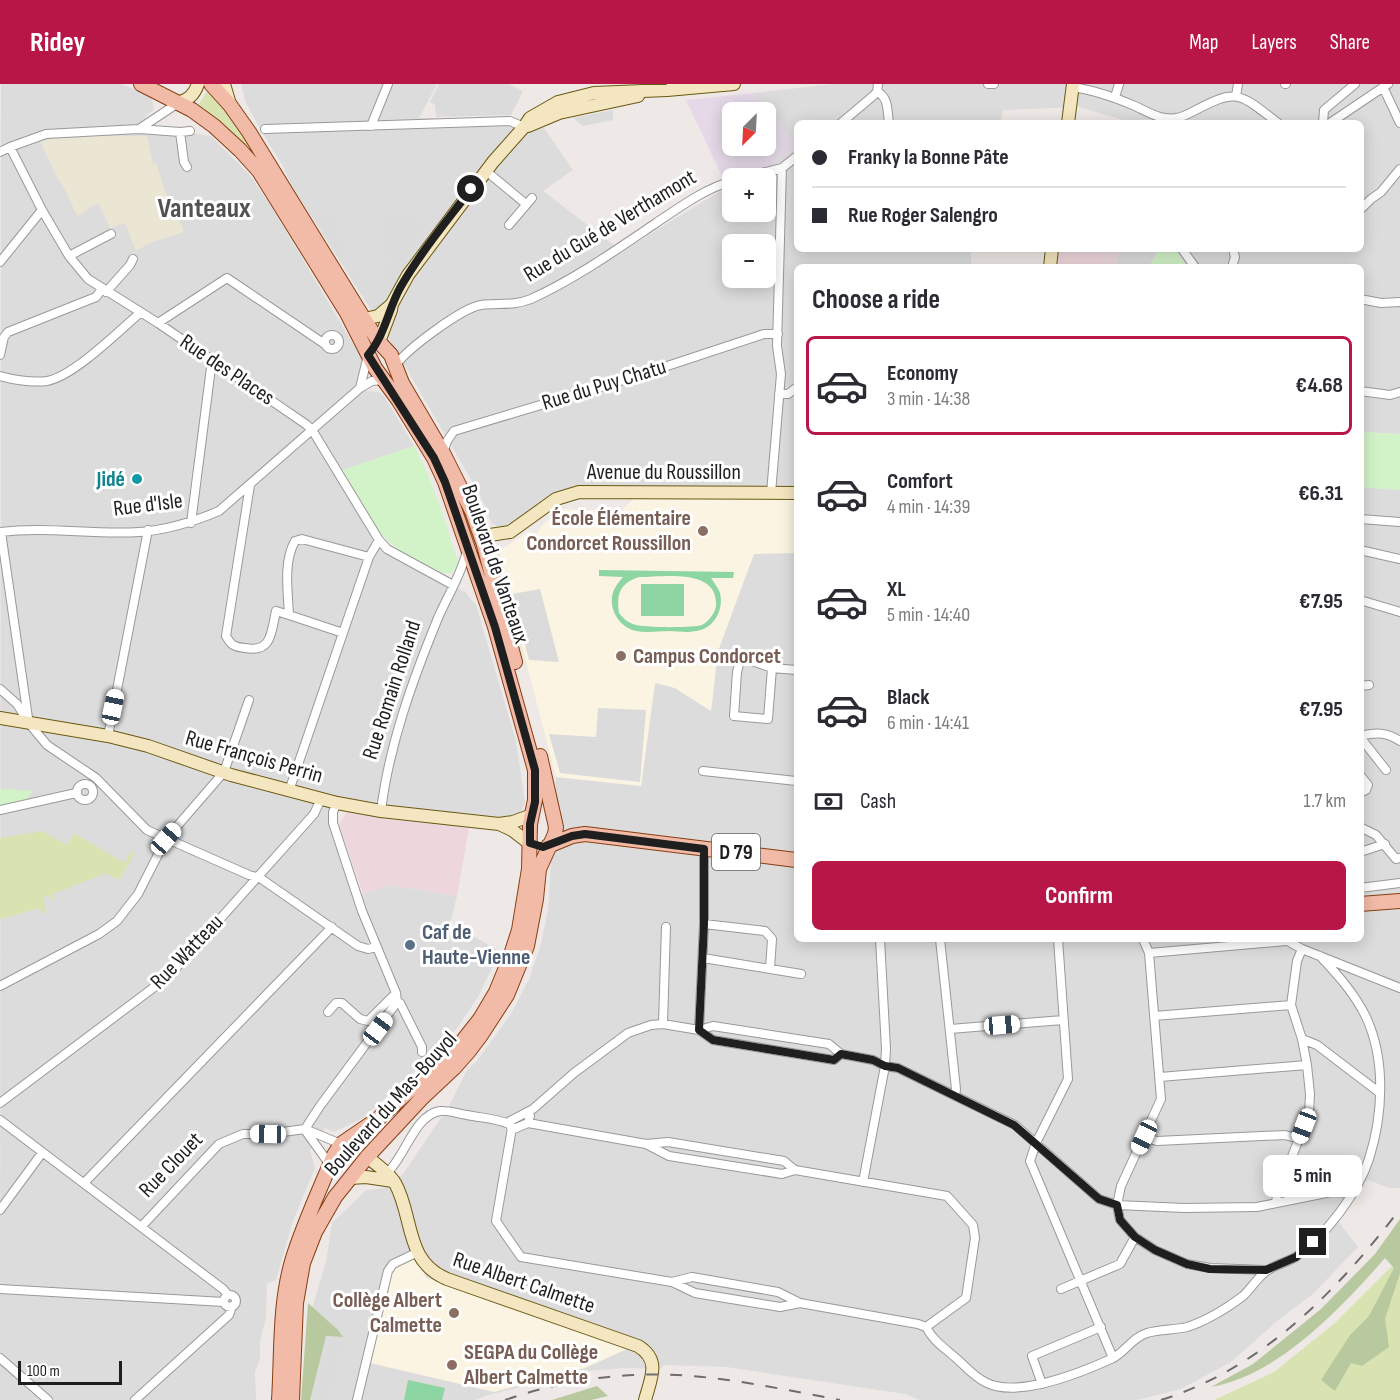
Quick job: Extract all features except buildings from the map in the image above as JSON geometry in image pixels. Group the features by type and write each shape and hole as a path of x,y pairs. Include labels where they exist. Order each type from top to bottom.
{"main road":[{"name":"Boulevard de Vanteaux","path":"141,84 162,89 178,103 214,126 259,171 347,313 390,373 475,545 554,813 555,834 550,845"},
{"path":"178,103 188,99 198,84"},
{"name":"Boulevard de Vanteaux","path":"212,84 230,105 260,149 364,319 373,349"},
{"path":"224,84 230,105"},
{"path":"373,349 392,304 408,275 486,171 530,118 558,102 594,93 734,84"},
{"path":"1068,120 1073,86"},
{"path":"524,127 561,112 667,90"},
{"path":"561,112 589,100 594,93"},
{"path":"364,319 378,316 392,304"},
{"name":"Boulevard de Vanteaux","path":"373,349 391,355 390,373"},
{"name":"Boulevard de Vanteaux","path":"390,373 402,383 443,453 472,511 475,545 535,770 535,802 530,843"},
{"name":"Avenue du Roussillon","path":"475,545 490,535 510,532 556,499 579,492 794,493"},
{"name":"Rue François Perrin","path":"0,718 108,736 224,772 337,803 381,811 499,824 513,822 542,810 554,813 563,822 585,834"},
{"name":"Rue François Perrin","path":"499,824 530,843 543,847 572,836 585,834 794,860"},
{"name":"Boulevard du Mas-Bouyol","path":"279,1400 284,1306 288,1281 293,1258 330,1165 458,1047 480,1019 504,974 519,930 529,869 530,843"},
{"name":"Boulevard du Mas-Bouyol","path":"292,1400 296,1303 303,1263 315,1232 347,1177 469,1051 507,995 527,946 539,869 550,845"},
{"path":"1364,904 1400,903"},
{"name":"Rue Albert Calmette","path":"348,1146 367,1157 390,1177 418,1252 428,1268 436,1274 647,1351 652,1359 653,1367 645,1400"},
{"path":"330,1165 347,1177 390,1177"}],"street":[{"path":"371,126 388,84"},
{"path":"988,84 994,84"},
{"path":"1115,97 1119,84"},
{"path":"1236,96 1238,84"},
{"path":"1323,120 1324,110 1355,84"},
{"path":"1073,86 1103,92 1163,118 1175,119 1220,98 1236,96 1251,102 1274,120"},
{"path":"1335,120 1386,86 1400,123"},
{"path":"845,120 869,100 877,88 886,101 889,120"},
{"path":"159,116 162,89"},
{"path":"140,129 178,103"},
{"path":"265,129 510,121 524,127"},
{"path":"0,152 46,134 140,129 190,131"},
{"path":"180,132 184,162 187,167"},
{"name":"Rue des Places","path":"9,147 69,256 88,279 158,323 312,429 378,540 387,549 453,585"},
{"path":"776,169 782,168 794,159"},
{"path":"771,493 781,374 777,346 782,168"},
{"path":"1364,206 1381,192 1400,169"},
{"path":"486,171 529,201 509,225"},
{"name":"Rue du Gué de Verthamont","path":"390,373 406,352 465,310 482,305 517,303 544,292 593,265 699,194 722,185"},
{"path":"0,262 42,210"},
{"path":"69,256 111,234"},
{"path":"1184,252 1194,264"},
{"path":"0,355 4,337 8,332 96,297 130,265 132,259"},
{"path":"158,323 227,278 326,345"},
{"path":"1364,300 1381,303 1400,302"},
{"path":"0,376 30,382 49,380 58,376 81,362 141,312"},
{"name":"Rue du Puy Chatu","path":"443,453 454,430 638,376 767,334 778,334"},
{"path":"360,388 373,349"},
{"path":"191,523 212,360"},
{"name":"Rue d'Isle","path":"1,532 34,529 148,530 191,523 219,511 360,388 390,373"},
{"path":"779,394 788,394 794,390"},
{"path":"1364,392 1390,395 1400,392"},
{"path":"249,485 226,636 231,644 257,651 264,648 276,611 343,633"},
{"path":"1364,519 1400,522"},
{"path":"108,736 148,530"},
{"path":"1,532 28,722"},
{"path":"289,615 288,571 291,548 295,541 302,539 369,557"},
{"path":"289,791 369,557 378,540"},
{"name":"Rue Romain Rolland","path":"381,811 386,771 417,674 453,585 475,545"},
{"path":"1364,551 1400,559"},
{"path":"453,585 481,564"},
{"path":"1364,601 1400,612"},
{"path":"772,668 768,719 734,716 737,672 741,657 772,668 794,670"},
{"path":"0,689 17,704 47,745 96,778 147,830 260,878 363,948 376,947"},
{"path":"0,986 99,934 117,921 138,894 166,839 224,772 249,700"},
{"path":"1364,735 1378,732 1400,741"},
{"path":"1364,741 1386,770"},
{"path":"703,771 794,781"},
{"path":"90,786 96,778"},
{"path":"0,810 76,793 80,786 85,784 90,786"},
{"path":"76,793 80,800 88,800 93,794 90,786"},
{"name":"Rue Watteau","path":"0,1103 169,976 314,814 321,799"},
{"path":"337,803 333,812 333,823 376,947 396,997 422,1047 422,1052"},
{"path":"1364,829 1376,835 1396,859 1400,858"},
{"path":"1364,851 1385,844"},
{"path":"699,1030 704,924 704,849"},
{"path":"1364,888 1400,883"},
{"path":"704,924 765,931 772,939 770,969"},
{"path":"84,1183 332,927"},
{"path":"663,1024 666,927"},
{"path":"863,1182 885,1066 880,942"},
{"path":"940,942 955,1096"},
{"path":"1058,942 1068,1079 1036,1143 1030,1161 1113,1358"},
{"path":"1144,942 1149,953 1161,1099 1121,1186 1117,1205 1120,1220 1135,1237 1155,1250 1187,1264 1210,1269 1266,1270 1296,1257 1334,1222 1369,1160 1380,1093 1378,1058 1366,1018 1341,978 1320,956"},
{"path":"1149,953 1264,942"},
{"path":"1289,942 1400,988"},
{"path":"1276,1203 1277,1195 1309,1113 1307,1065 1302,1039 1291,1005 1297,961 1302,949"},
{"path":"703,958 801,974"},
{"path":"328,1012 336,1003 342,1003 366,1022 396,997"},
{"path":"305,1129 396,997"},
{"path":"1154,1016 1291,1005"},
{"path":"950,1029 1064,1020"},
{"path":"800,1303 780,1307 695,1293 672,1282 521,1257 496,1221 510,1124 628,1033 651,1025 663,1024 699,1030 713,1026 829,1044 841,1054 873,1060 885,1066 898,1068 1014,1125 1099,1199 1117,1205 1184,1208 1257,1207 1331,1192 1352,1193"},
{"path":"699,1030 718,1041 834,1060 841,1054"},
{"path":"1302,1039 1317,1045 1380,1093"},
{"path":"1160,1077 1307,1065"},
{"path":"390,1177 394,1166 417,1128 428,1115 441,1110 500,1120 519,1128 528,1123 646,1144 668,1142 784,1161 795,1170"},
{"path":"526,1113 530,1116 528,1123"},
{"path":"0,1120 224,1289 229,1315 135,1400"},
{"path":"305,1129 348,1146"},
{"path":"305,1129 330,1165"},
{"name":"Rue Clouet","path":"141,1227 219,1144 243,1134 268,1134 305,1129"},
{"path":"1144,1137 1157,1141 1285,1135 1299,1139"},
{"path":"646,1144 669,1156 782,1174 795,1170 947,1196 973,1225 975,1238 966,1298 926,1327"},
{"path":"0,1210 42,1153"},
{"path":"1060,1289 1120,1264 1135,1237"},
{"path":"357,1400 388,1271 393,1264 418,1252"},
{"path":"672,1282 692,1277 778,1292 800,1303 918,1324 926,1327 933,1339 987,1383 1019,1389 1042,1384 1113,1358 1131,1341 1147,1333 1188,1326 1220,1311 1244,1295 1266,1270"},
{"path":"0,1289 228,1301"},
{"path":"1042,1384 1032,1356 1101,1327"},
{"path":"0,1358 48,1400"}],"shaded area":[{"path":"1,84 121,84 149,95 152,99 154,109 145,117 147,127 211,136 249,174 271,206 358,352 361,358 360,388 379,392 384,396 414,446 343,470 339,474 387,549 465,592 476,605 516,741 525,802 522,810 509,822 337,803 334,812 357,896 390,885 457,896 449,927 460,929 500,951 478,997 457,1028 431,1056 363,1118 334,1132 325,1128 310,1150 315,1168 293,1221 276,1280 267,1283 266,1318 260,1341 260,1359 255,1372 256,1400 0,1400"},
{"path":"241,84 437,84 419,118 509,118 544,128 573,170 543,191 622,251 722,190 722,222 776,222 776,168 762,168 794,151 794,252 971,252 971,264 794,264 794,495 582,486 548,500 503,528 492,524 480,495 387,335 292,186 283,166 245,101"},
{"path":"439,84 509,84 523,91 511,115 436,117 435,105 430,102"},
{"path":"833,84 1400,84 1400,434 1364,432 1364,264 1184,264 1178,252 1364,252 1364,120 1123,120 1079,107 1003,110 1001,120 794,120 794,143 776,120 776,102 761,102 754,93"},
{"path":"754,93 761,102 722,102 722,156 776,156 776,120 794,143 794,151 762,168 722,168 722,176 686,100"},
{"path":"613,110 613,120 583,126 573,118"},
{"path":"73,136 147,136 153,164 156,163 169,203 173,202 184,232 152,242 136,251 125,223 110,228 98,203 77,216 40,141"},
{"path":"334,214 330,223 351,258 344,263 315,217"},
{"path":"386,217 427,222 395,284 384,281 391,258 379,254"},
{"path":"1054,252 1118,252 1116,264 1052,264"},
{"path":"1118,252 1157,252 1151,264 1116,264"},
{"path":"350,276 363,276 392,285 376,308 366,302"},
{"path":"1364,487 1400,490 1400,1188 1389,1188 1368,1180 1362,1185 1339,1222 1358,1247 1313,1294 1277,1321 1231,1362 1181,1389 1137,1400 920,1400 905,1394 726,1367 664,1365 660,1369 624,1368 587,1371 475,1400 304,1400 311,1312 326,1262 332,1223 366,1190 385,1188 403,1174 449,1106 467,1070 476,1062 511,1014 529,979 541,944 548,910 556,777 641,786 655,682 675,688 711,711 718,651 754,553 794,553 794,942 1364,942"},
{"name":"Campus Condorcet","path":"635,497 794,500 794,553 754,554 718,651 711,711 675,688 655,683 641,786 556,777 500,556 502,549 530,530 534,539 543,524 562,509 621,511"},
{"path":"540,589 559,662 529,660 512,594"},
{"path":"598,708 646,710 640,782 560,773 549,734 596,737"},
{"path":"347,811 469,828 457,896 390,885 363,894 339,825"},
{"path":"719,1027 826,1044 824,1058 718,1041"},
{"path":"670,1142 774,1160 772,1172 669,1156"},
{"name":"Collège Albert Calmette","path":"414,1259 427,1278 627,1349 585,1368 494,1392 370,1363 390,1274 397,1266"},
{"path":"698,1278 774,1291 771,1306 695,1293"},
{"path":"330,1339 342,1343 329,1400 316,1400"}],"green space":[{"path":"209,88 224,104 270,175 197,107"},
{"path":"1157,252 1178,252 1184,264 1151,264"},
{"path":"1364,432 1400,434 1400,490 1364,487"},
{"path":"414,446 444,517 458,562 452,573 441,573 398,549 387,540 377,529 343,470"},
{"path":"599,570 734,572 733,578 711,578 720,593 719,612 708,627 689,632 640,632 626,627 615,614 612,603 613,591 623,577 599,576","holes":["673,576 698,579 714,592 716,603 714,612 705,623 697,626 656,627 629,622 619,613 619,595 627,582 639,577"]},
{"path":"641,584 684,584 684,616 641,616"},
{"path":"0,789 33,791 24,802 0,806"},
{"path":"42,831 67,845 74,833 124,863 132,851 135,853 119,880 106,873 53,894 55,899 51,899 48,895 44,897 46,913 37,909 0,919 0,838"},
{"path":"1400,1219 1400,1273 1385,1319 1389,1347 1362,1366 1351,1363 1335,1391 1321,1380 1350,1335 1369,1316 1394,1268 1385,1258 1349,1298 1307,1337 1261,1369 1236,1380 1211,1387 1253,1364 1321,1309 1375,1254"},
{"path":"1400,1258 1400,1400 1214,1400 1274,1372 1335,1323"},
{"path":"308,1303 343,1337 326,1336 310,1400 301,1400"},
{"path":"408,1380 445,1388 442,1400 404,1400"},
{"path":"597,1386 608,1396 591,1400 552,1400"}],"railway":[{"path":"1161,1400 1198,1386 1233,1368 1265,1347 1324,1297 1400,1209"},
{"path":"505,1400 590,1379 655,1374 739,1382 840,1400"}],"place":[{"name":"Jidé","path":"137,479"},
{"name":"École Élémentaire Condorcet Roussillon","path":"703,531"},
{"name":"Campus Condorcet","path":"621,656"},
{"name":"Caf de Haute-Vienne","path":"410,945"},
{"name":"Collège Albert Calmette","path":"454,1313"},
{"name":"SEGPA du Collège Albert Calmette","path":"452,1365"}],"district":[{"name":"Vanteaux","path":"204,208"}],"route":[{"path":"471,189 408,275 392,304 379,342 368,355 434,458 445,482 495,627 535,770 536,791 530,824 530,843 543,847 572,836 585,834 704,849 704,924 699,1030 713,1040 834,1060 841,1054 873,1060 885,1066 898,1068 1014,1125 1099,1199 1117,1205 1120,1220 1135,1237 1155,1250 1187,1264 1210,1269 1266,1270 1296,1257 1313,1242"}]}
